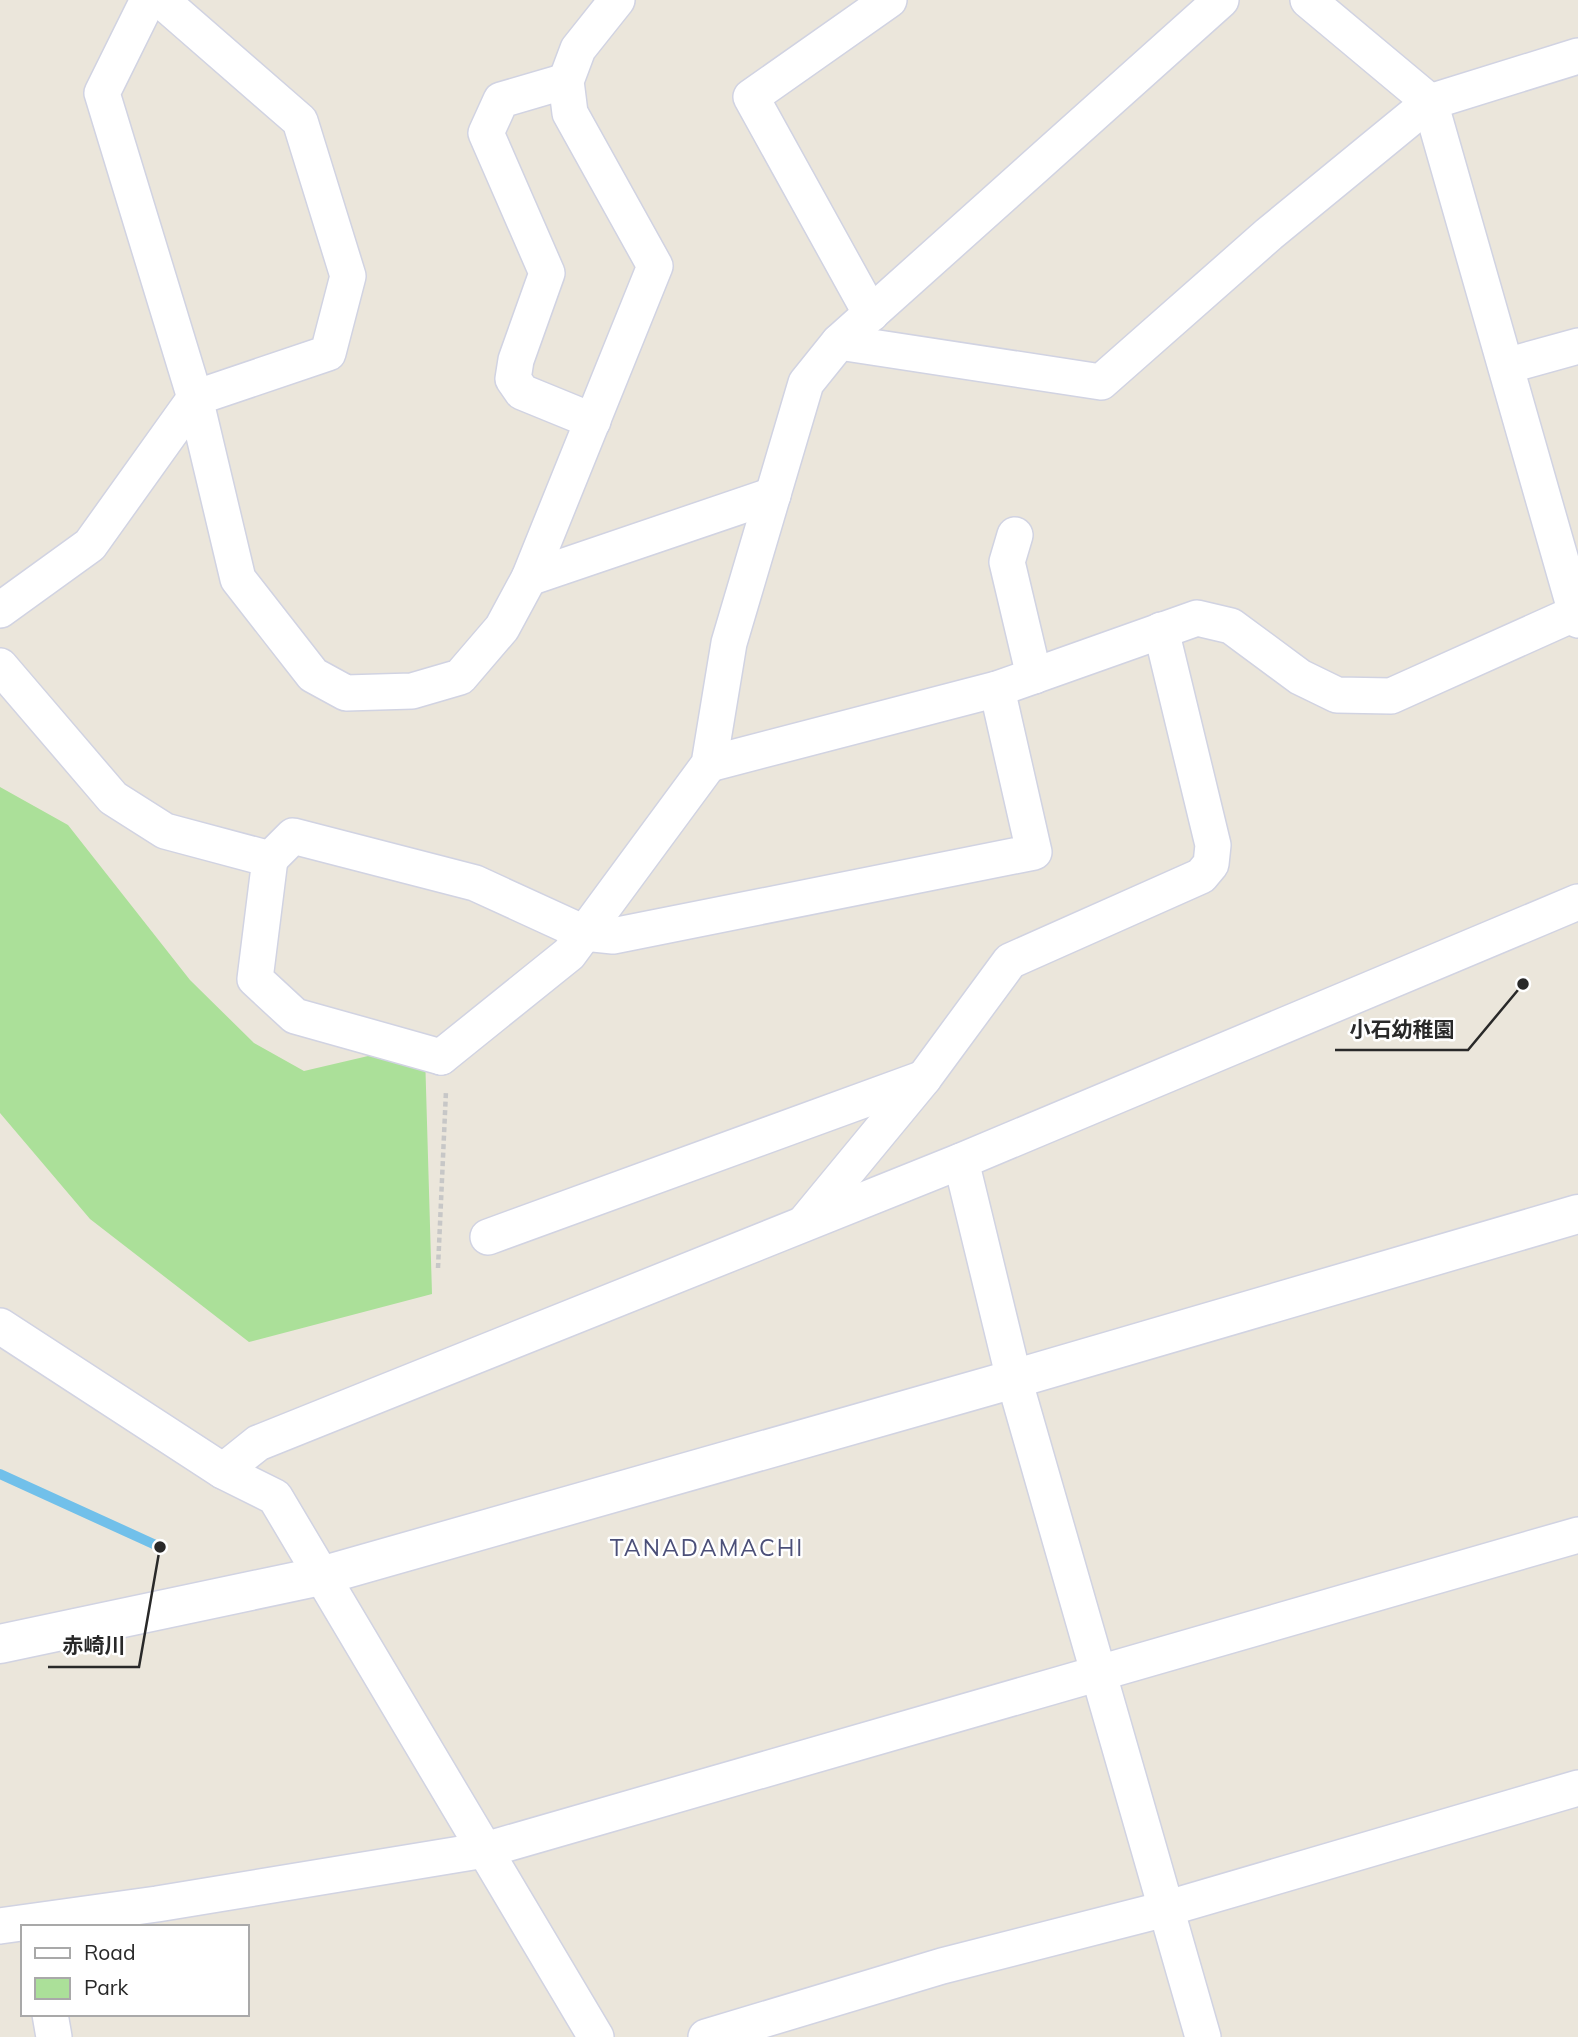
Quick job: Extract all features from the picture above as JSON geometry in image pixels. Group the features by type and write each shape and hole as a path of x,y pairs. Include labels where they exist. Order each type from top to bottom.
{"street":[{"path":"148,0 102,93 195,398 237,579 313,675 346,693 412,691 460,677 502,628 530,578 655,266 570,113 566,81 578,49 617,0"},
{"path":"0,610 90,545 195,398 328,353 348,276 300,121 162,0"},
{"path":"871,314 751,97 889,0"},
{"path":"997,689 1034,852 613,936 584,933 475,883 293,836 270,859 255,979 295,1016 444,1065 569,954 584,933 709,764 729,643 806,383 839,342 1221,0"},
{"path":"709,764 997,689 1197,618 1231,626 1300,677 1337,695 1391,696 1577,615 1430,102 1308,0"},
{"path":"839,342 1101,382 1269,234 1430,102 1578,56"},
{"path":"566,81 501,100 486,132 547,273 516,360 513,379 522,392 593,421"},
{"path":"1506,366 1578,346"},
{"path":"530,578 773,495"},
{"path":"1015,535 1007,562 1034,676"},
{"path":"804,1224 924,1079 1010,961 1201,876 1210,864 1213,845 1161,630"},
{"path":"0,666 113,798 164,831 270,859"},
{"path":"223,1471 258,1443 961,1161 1578,902"},
{"path":"488,1237 924,1079"},
{"path":"961,1161 1014,1379 1203,2037"},
{"path":"0,1644 321,1576 1014,1379 1578,1214"},
{"path":"0,1326 223,1471 275,1497 596,2037"},
{"path":"22,1925 485,1850 1578,1535"},
{"path":"706,2037 942,1966 1165,1909 1578,1788"},
{"path":"50,2016 54,2037"}],"path":[{"path":"438,1268 444,1065"}],"green space":[{"path":"0,787 68,825 190,980 254,1043 304,1071 381,1053 425,1054 432,1294 249,1342 90,1219 0,1113"}],"waterway":[{"path":"0,1474 160,1547"}],"place":[{"name":"小石幼稚園","path":"1523,984"},
{"name":"赤崎川","path":"160,1547"}],"district":[{"name":"TANADAMACHI","path":"707,1548"}]}
